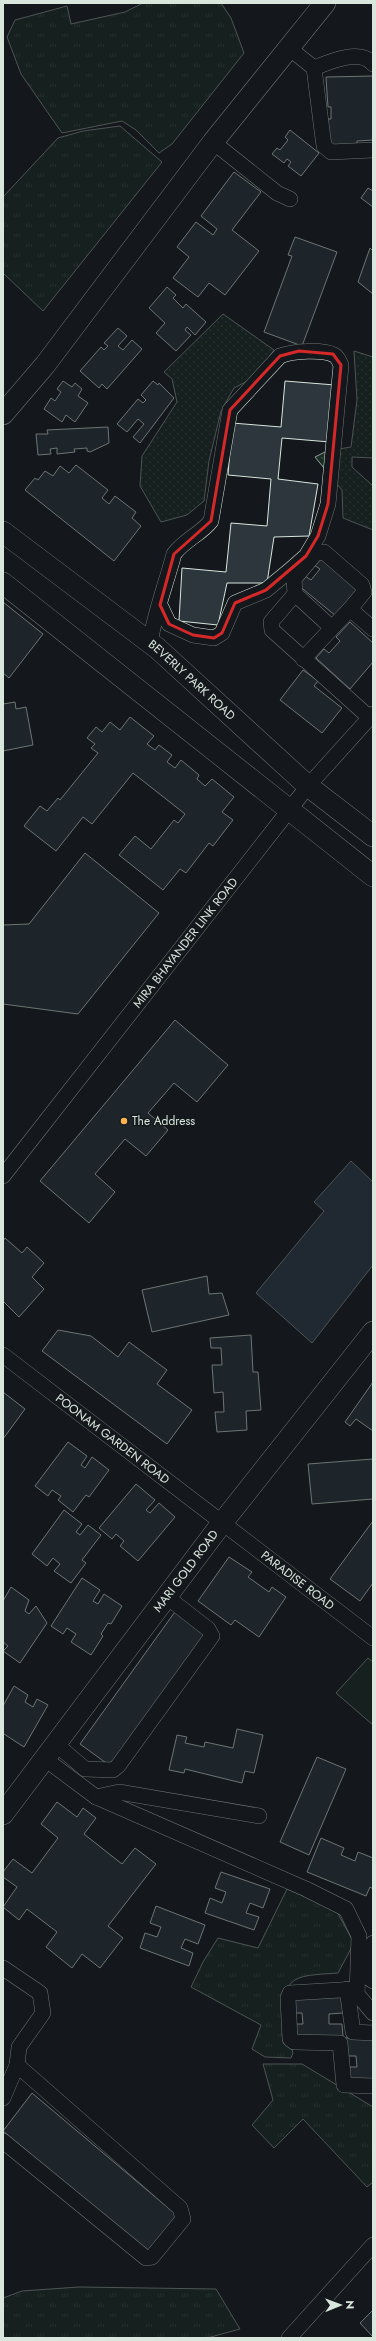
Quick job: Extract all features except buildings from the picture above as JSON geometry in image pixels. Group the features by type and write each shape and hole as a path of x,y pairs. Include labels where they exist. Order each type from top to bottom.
{"street":[{"path":"3,414 45,365 213,142 325,3"},
{"path":"289,48 314,68 324,146 331,152 373,150"},
{"path":"314,68 341,59 358,57 373,64"},
{"path":"213,142 277,193 290,199"},
{"path":"150,643 155,614 160,605 174,554 179,547 207,527 211,521 230,410 280,356 289,352 299,351 333,354 338,358 341,365 328,504 318,536 306,556 266,590 235,603 222,633 214,638 193,635 169,624 160,605"},
{"name":"BEVERLY PARK ROAD","path":"3,532 150,643 308,786 373,836"},
{"path":"303,659 364,592 362,585 324,552 316,552 294,578 295,594 271,622 272,630 303,659 371,716"},
{"path":"3,583 373,876"},
{"path":"295,594 332,627"},
{"path":"350,609 373,629"},
{"name":"MIRA BHAYANDER LINK ROAD","path":"3,1176 308,786 371,716"},
{"name":"MARI GOLD ROAD","path":"3,1814 222,1523 373,1332"},
{"name":"POONAM GARDEN ROAD","path":"3,1355 222,1523"},
{"name":"PARADISE ROAD","path":"222,1523 373,1638"},
{"path":"51,1752 85,1769 112,1770 118,1766 212,1636 208,1629 167,1597"},
{"path":"51,1752 96,1797 299,1886 346,1909 359,1936 352,1989 353,2032 373,2033"},
{"path":"96,1797 119,1792 259,1816"},
{"path":"373,1943 366,1956 365,1971 368,1979 373,1981"},
{"path":"3,1968 40,1993 43,2000 43,2013 19,2046 17,2065 3,2098"},
{"path":"373,2013 352,1989 290,1993 288,1998 291,2041 340,2043 344,2085 373,2086"},
{"path":"3,2141 146,2258 152,2257 183,2219 180,2208 17,2065"},
{"path":"289,2338 373,2245"}],"highlighted area":[{"path":"299,351 333,354 341,365 328,504 318,536 306,556 266,590 235,603 222,633 214,638 193,635 169,624 160,605 174,554 211,521 230,410 280,356"}],"green space":[{"path":"143,3 221,3 231,18 244,53 172,144 159,153 136,130 122,121 62,133 21,74 7,37 15,20 67,6 71,24 125,12"},
{"path":"120,126 162,162 43,311 3,273 3,197 58,138 83,131"},
{"path":"223,314 274,350 255,377 234,388 221,411 209,461 204,501 187,515 161,522 140,486 142,456 177,402 172,379 164,372"},
{"path":"354,351 373,357 373,458 352,457 352,467 373,486 373,530 343,518 342,490 315,457 327,451 351,447 357,400"},
{"path":"368,1658 373,1662 373,1725 336,1693"},
{"path":"287,1889 336,1910 354,1943 338,1973 299,1978 288,1987 284,1995 283,2014 293,2053 291,2058 265,2057 252,2049 261,2025 191,1987 203,1962 218,1938 258,1948"},
{"path":"263,2064 302,2064 373,2107 373,2182 367,2187 303,2119 274,2148 252,2125 273,2100"},
{"path":"79,2287 216,2289 240,2329 207,2338 3,2338 3,2298 22,2291"}],"water":[{"path":"351,1161 373,1182 373,1265 312,1343 256,1293 324,1211 314,1202"}],"place":[{"name":"The Address","path":"124,1121"}]}
